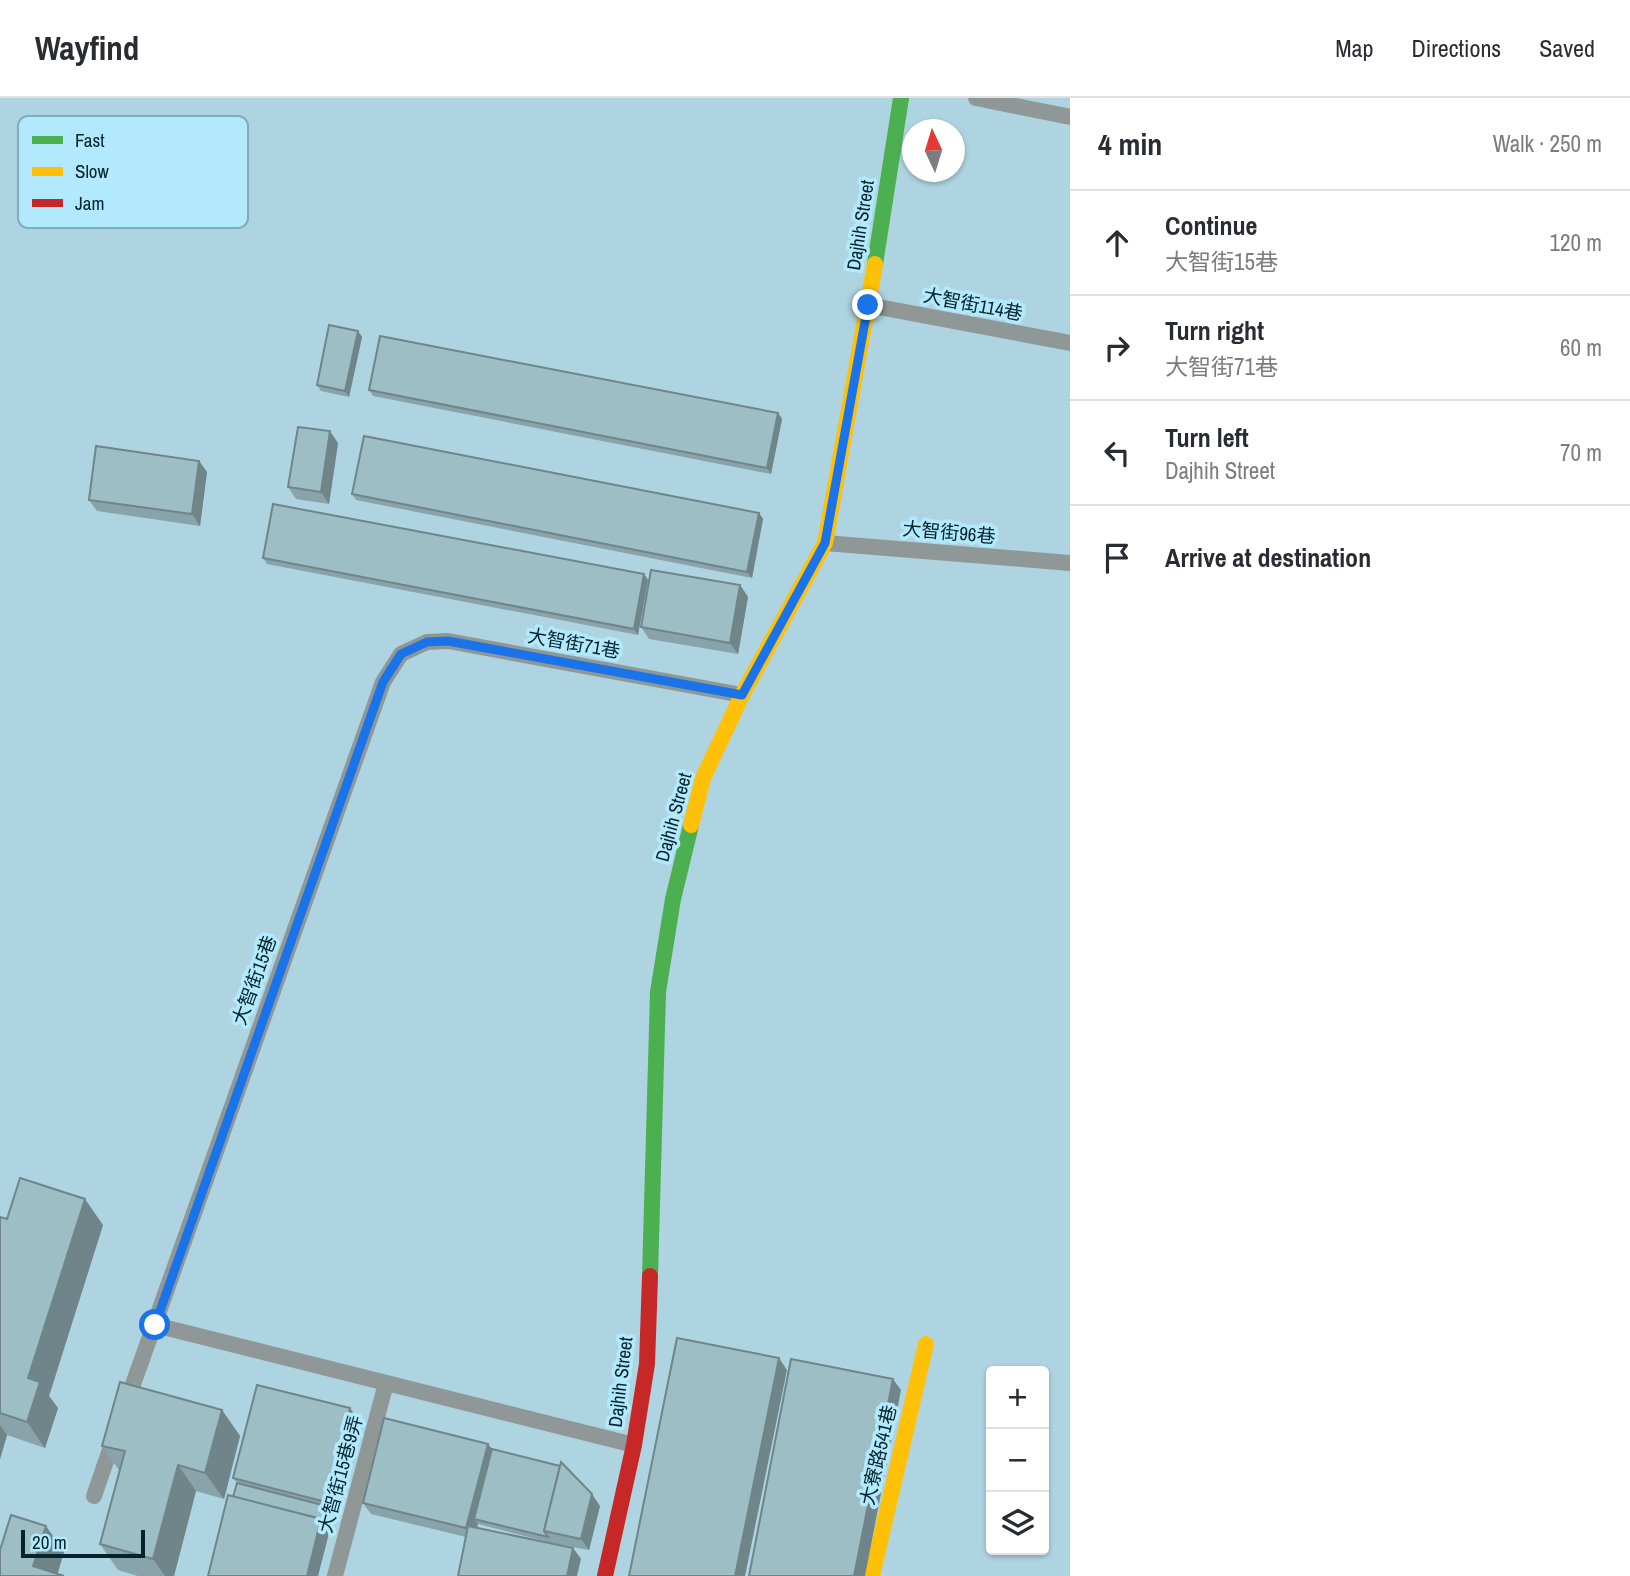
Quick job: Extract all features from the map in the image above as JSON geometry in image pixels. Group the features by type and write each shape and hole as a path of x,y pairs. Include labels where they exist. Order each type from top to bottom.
{"street":[{"name":"Dajhih Street","path":"606,1576 634,1445 647,1364 658,992 673,899 703,778 742,695 825,543 868,305 901,98"},
{"name":"大寮路541巷","path":"872,1576 926,1344"}],"lane":[{"path":"976,98 1070,117"},
{"name":"大智街114巷","path":"868,305 1070,343"},
{"name":"大智街96巷","path":"825,543 1070,563"},
{"name":"大智街71巷","path":"401,654 427,642 448,641 742,695"},
{"name":"大智街15巷","path":"94,1496 383,682 401,654"},
{"path":"155,1325 634,1445"},
{"name":"大智街15巷9弄","path":"335,1576 386,1383"}],"building":[{"path":"329,325 358,331 345,391 317,385"},
{"path":"380,336 778,413 767,468 369,390"},
{"path":"298,427 330,431 321,492 288,487"},
{"path":"364,436 759,513 747,572 352,494"},
{"path":"96,446 199,461 192,514 89,500"},
{"path":"273,504 644,574 634,629 263,558"},
{"path":"651,570 740,585 730,643 641,627"},
{"path":"20,1178 85,1199 28,1378 40,1382 27,1422 0,1413 0,1217 7,1219"},
{"path":"677,1338 779,1358 735,1576 629,1576"},
{"path":"791,1359 893,1379 854,1576 749,1576"},
{"path":"120,1382 222,1410 205,1473 178,1465 153,1559 100,1544 125,1451 102,1446"},
{"path":"257,1385 350,1408 326,1502 233,1478"},
{"path":"384,1418 488,1444 466,1528 363,1503"},
{"path":"492,1449 560,1466 544,1531 548,1537 474,1519"},
{"path":"561,1462 592,1494 581,1539 544,1531"},
{"path":"237,1483 330,1507 325,1525 321,1519 233,1497"},
{"path":"228,1495 321,1519 307,1576 208,1576"},
{"path":"11,1515 46,1526 33,1566 64,1576 0,1576 0,1550"},
{"path":"468,1526 573,1548 567,1576 458,1576"}],"traffic: fast":[{"path":"875,264 901,98"},
{"path":"650,1276 658,992 673,899 691,825"}],"traffic: slow":[{"path":"691,825 703,778 742,695 825,543 875,264"},
{"path":"872,1576 926,1344"}],"traffic: jam":[{"path":"605,1576 634,1445 647,1364 650,1276"}],"route":[{"path":"155,1325 383,682 401,654 427,642 448,641 742,695 825,543 868,305"}]}
